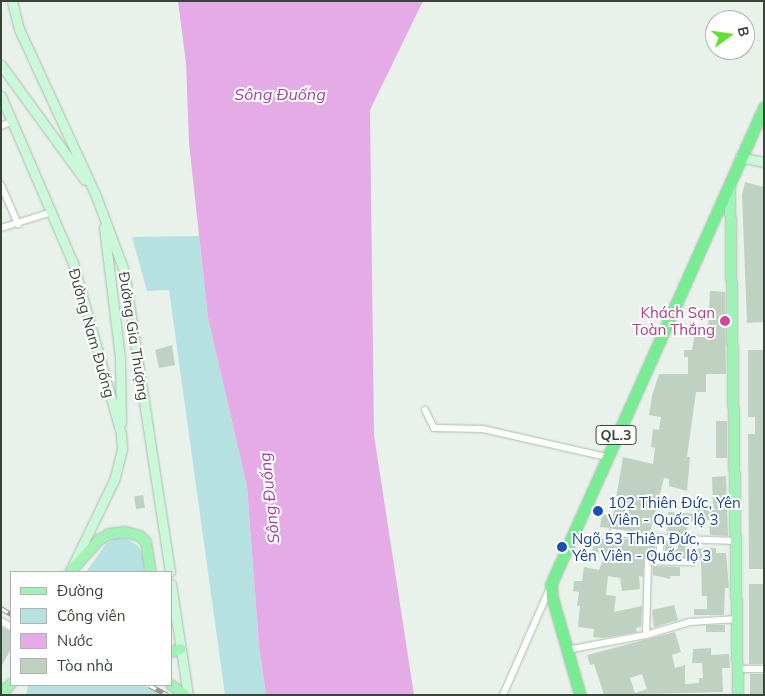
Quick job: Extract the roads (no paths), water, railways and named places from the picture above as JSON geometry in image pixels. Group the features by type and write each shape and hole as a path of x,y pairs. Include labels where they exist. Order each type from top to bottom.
{"highway":[{"name":"QL.3","path":"551,584 606,457 764,107"},
{"path":"551,584 580,695"}],"main road":[{"name":"Đường Gia Thượng","path":"12,1 26,45 96,196 126,280 170,571"},
{"path":"1,65 96,196"},
{"name":"Đường Nam Đuống","path":"1,96 52,212 86,306 121,434 122,449 116,473 85,535 70,571"},
{"path":"740,157 764,162"},
{"path":"730,183 738,695"},
{"path":"102,212 122,377 121,434"},
{"path":"71,571 98,542 110,534 125,532 140,536 146,542 151,571"},
{"path":"172,597 176,650 187,695"},
{"path":"1,694 10,685"},
{"path":"172,686 187,695"}],"street":[{"path":"1,126 12,121"},
{"path":"1,185 18,224"},
{"path":"1,228 52,212"},
{"path":"425,410 434,428 483,429 606,457"},
{"path":"613,532 660,538 735,542"},
{"path":"660,538 660,561"},
{"path":"646,636 648,561 693,562"},
{"path":"503,695 551,584"},
{"path":"567,650 646,636 690,622 736,619"},
{"path":"737,669 764,669"}],"water":[{"name":"Sông Đuống","path":"178,1 423,1 370,110 374,435 414,695 266,695 259,646 247,486 208,318 189,143 186,63"}],"railway":[{"path":"1,608 10,613"},
{"path":"151,686 168,695"}],"place":[{"name":"Khách Sạn Toàn Thắng","path":"725,321"},
{"name":"102 Thiên Đức, Yên Viên - Quốc lộ 3","path":"598,511"},
{"name":"Ngõ 53 Thiên Đức, Yên Viên - Quốc lộ 3","path":"562,547"}]}
